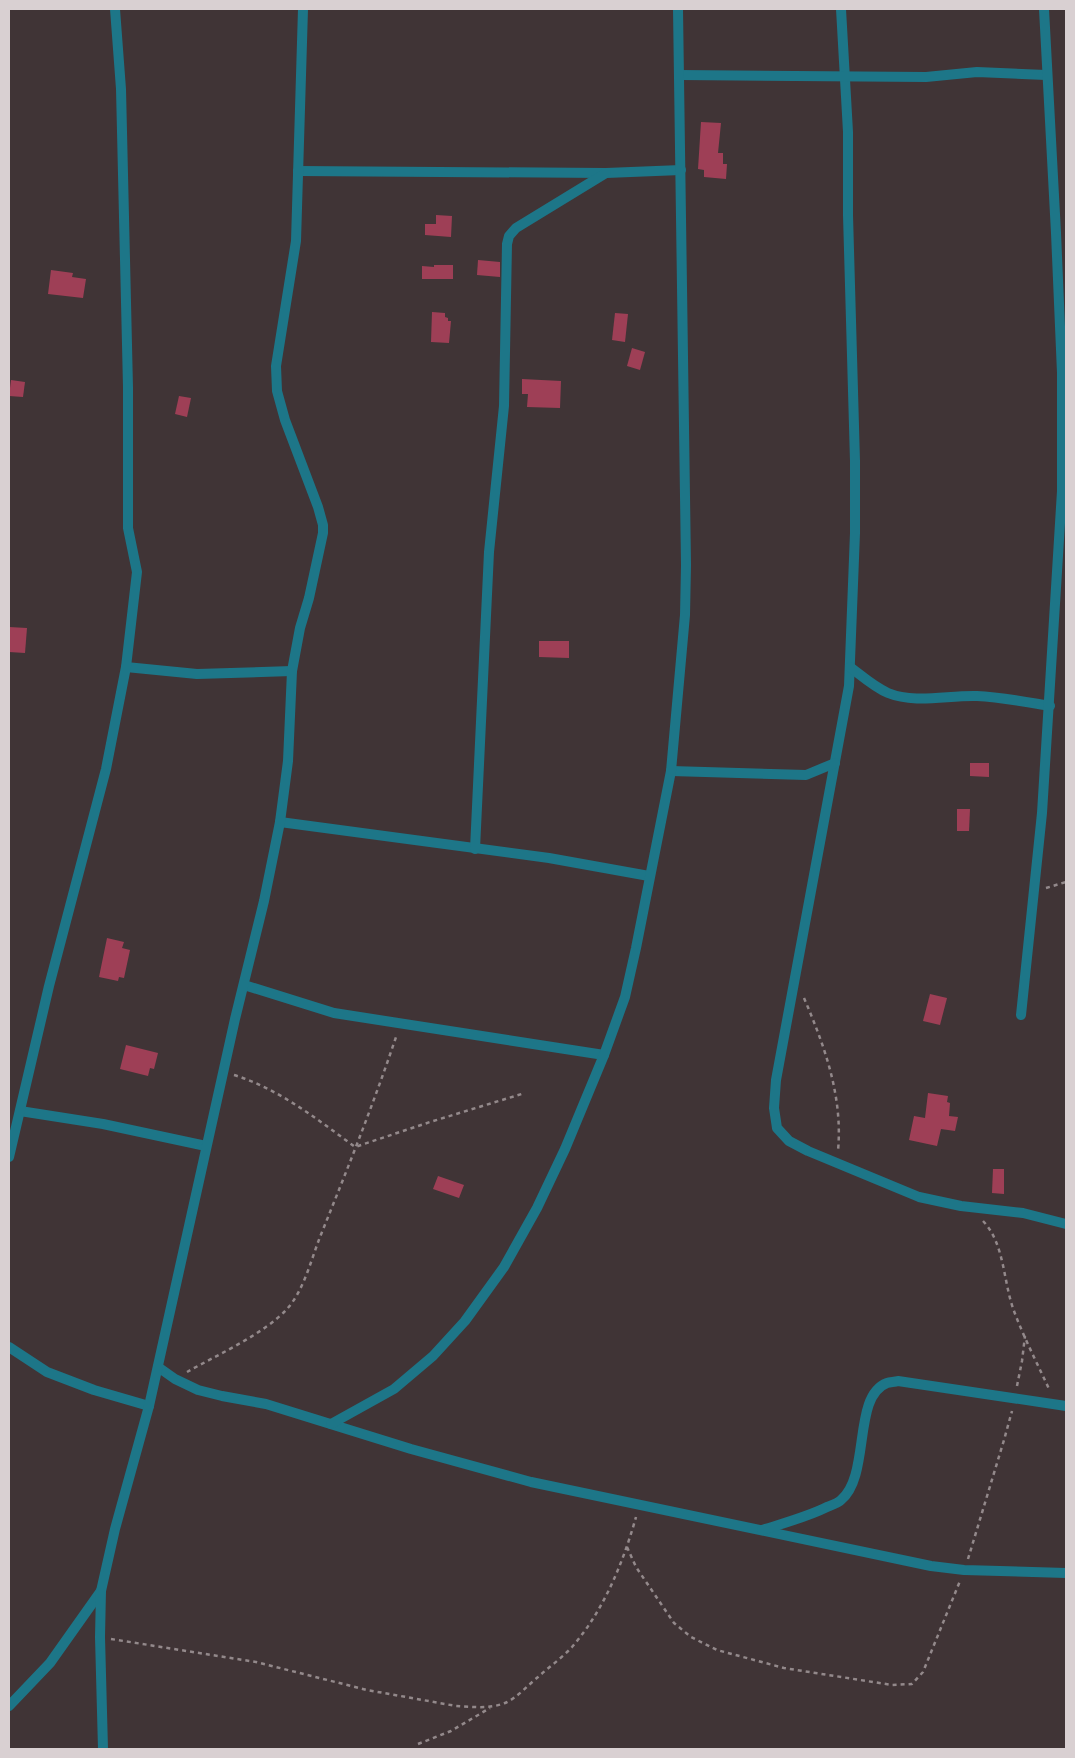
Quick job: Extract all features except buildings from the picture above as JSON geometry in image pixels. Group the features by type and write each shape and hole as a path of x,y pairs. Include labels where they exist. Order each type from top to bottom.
{"street":[{"path":"9,1157 49,986 106,769 126,667 137,572 128,528 128,378 122,98 115,9"},
{"path":"103,1749 100,1637 101,1591 115,1530 149,1406 206,1146 264,901 280,822 288,761 292,670 323,533 323,525 318,507 284,420 277,391 276,366 296,241 303,9"},
{"path":"330,1424 394,1389 434,1356 465,1321 504,1267 537,1208 566,1149 625,998 649,876 661,827 670,771 685,615 686,565 678,9"},
{"path":"841,9 848,132 848,215 855,461 855,534 850,667 848,700 776,1080 774,1108 776,1123 781,1133 789,1141 919,1197 961,1206 1023,1213 1066,1224"},
{"path":"1021,1016 1034,892 1063,547 1064,379 1046,75 1044,9"},
{"path":"679,75 926,77 977,72 1046,75"},
{"path":"298,171 606,173 681,170"},
{"path":"475,849 489,552 504,406 507,244 509,236 516,228 606,173"},
{"path":"126,667 197,674 292,670"},
{"path":"850,667 889,694 902,697 977,696 1050,706"},
{"path":"670,771 806,775 835,763"},
{"path":"280,822 549,858 649,876"},
{"path":"244,984 334,1013 604,1055"},
{"path":"20,1111 103,1124 206,1146"},
{"path":"9,1347 47,1372 94,1390 149,1406"},
{"path":"158,1367 175,1379 198,1390 266,1404 411,1449 531,1482 922,1565 964,1570 1066,1573"},
{"path":"762,1530 813,1514 841,1500 852,1486 858,1466 864,1420 873,1394 886,1383 898,1381 1062,1406"},
{"path":"9,1706 50,1663 101,1591"}],"path":[{"path":"1034,892 1066,882"},
{"path":"795,975 821,1038 830,1071 840,1123 837,1163"},
{"path":"175,1379 231,1349 286,1310 293,1301 304,1279 380,1086 400,1024"},
{"path":"223,1072 252,1080 283,1097 355,1147"},
{"path":"355,1147 525,1093"},
{"path":"981,1219 995,1240 1014,1310 1025,1336 1062,1406"},
{"path":"627,1547 636,1567 674,1623 691,1637 717,1650 784,1668 892,1685 912,1684 923,1672 964,1570 1015,1400 1025,1336"},
{"path":"100,1637 256,1662 367,1690 456,1706 492,1706 510,1701 572,1647 595,1615 616,1578 639,1504"},
{"path":"418,1744 451,1731 492,1706"}]}
